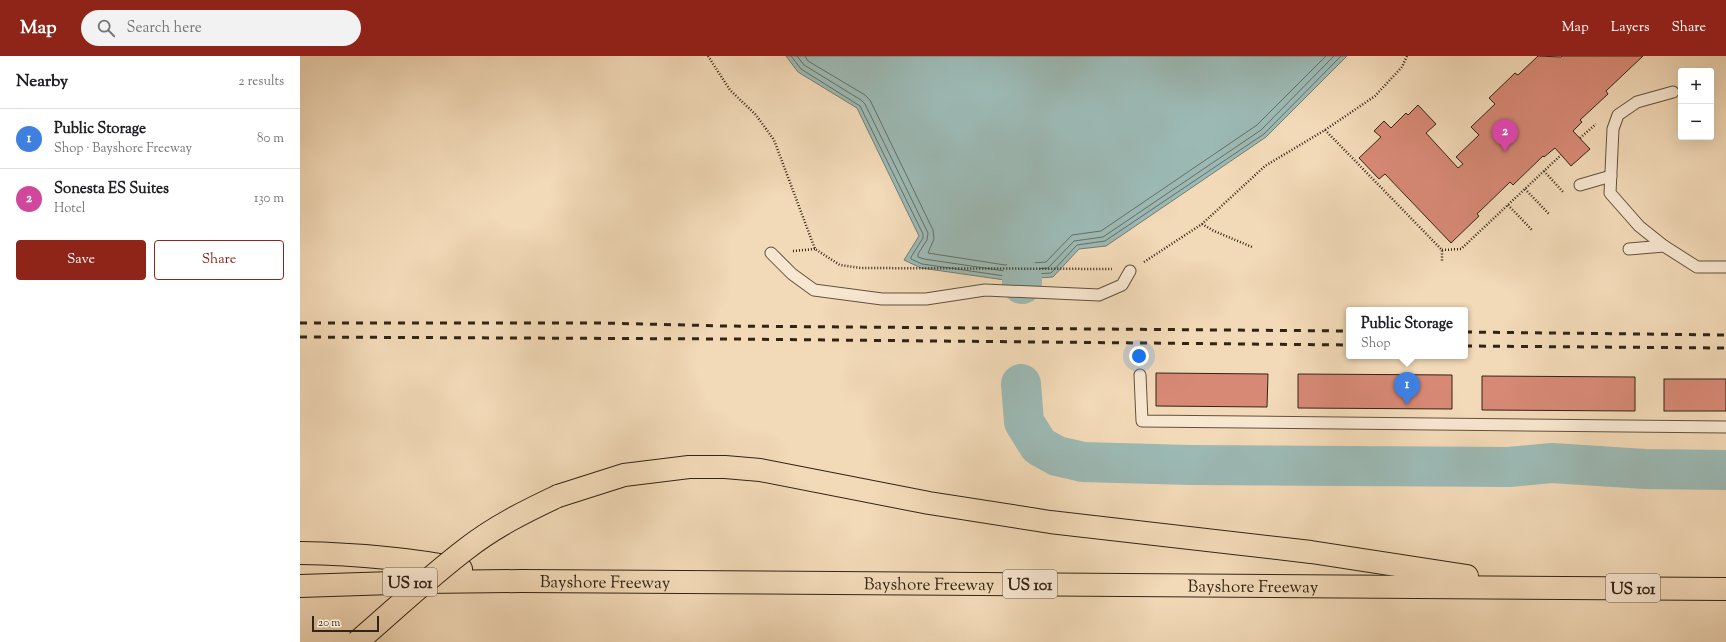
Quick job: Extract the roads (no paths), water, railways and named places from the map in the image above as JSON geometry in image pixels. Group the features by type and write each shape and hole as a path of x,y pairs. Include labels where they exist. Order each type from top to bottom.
{"highway":[{"path":"357,642 466,548 527,510 558,496 624,476 657,470 689,467 753,469 797,476 872,493 991,513 1118,531 1311,552 1540,587"},
{"path":"300,553 348,554 397,558 428,562 521,581"},
{"name":"Bayshore Freeway","path":"300,586 423,582 521,581 1726,589"}],"lane":[{"path":"1673,92 1637,102 1618,115 1613,128 1610,193 1639,226 1664,246 1697,267 1726,267"},
{"path":"1580,185 1611,176"},
{"path":"1629,249 1664,246"},
{"path":"771,253 792,274 814,290 882,299 926,299 985,290 1099,295 1122,285 1130,271"},
{"path":"1140,376 1142,421 1726,427"}],"water":[{"path":"786,56 1347,56 1266,137 1106,246 1079,249 1053,277 1005,280 921,268 904,260 919,236 857,108 798,72"}],"waterway":[{"path":"1022,278 1022,284"},
{"path":"1021,384 1024,422 1039,446 1057,456 1083,462 1190,465 1509,467 1552,463 1645,469 1726,470"}],"railway":[{"path":"300,323 602,323 725,326 1346,331"},
{"path":"1468,332 1726,335"},
{"path":"300,337 729,339 1346,345"},
{"path":"1468,346 1726,348"}],"place":[{"name":"Sonesta ES Suites","path":"1505,152"},
{"name":"Public Storage","path":"1407,405"}]}
